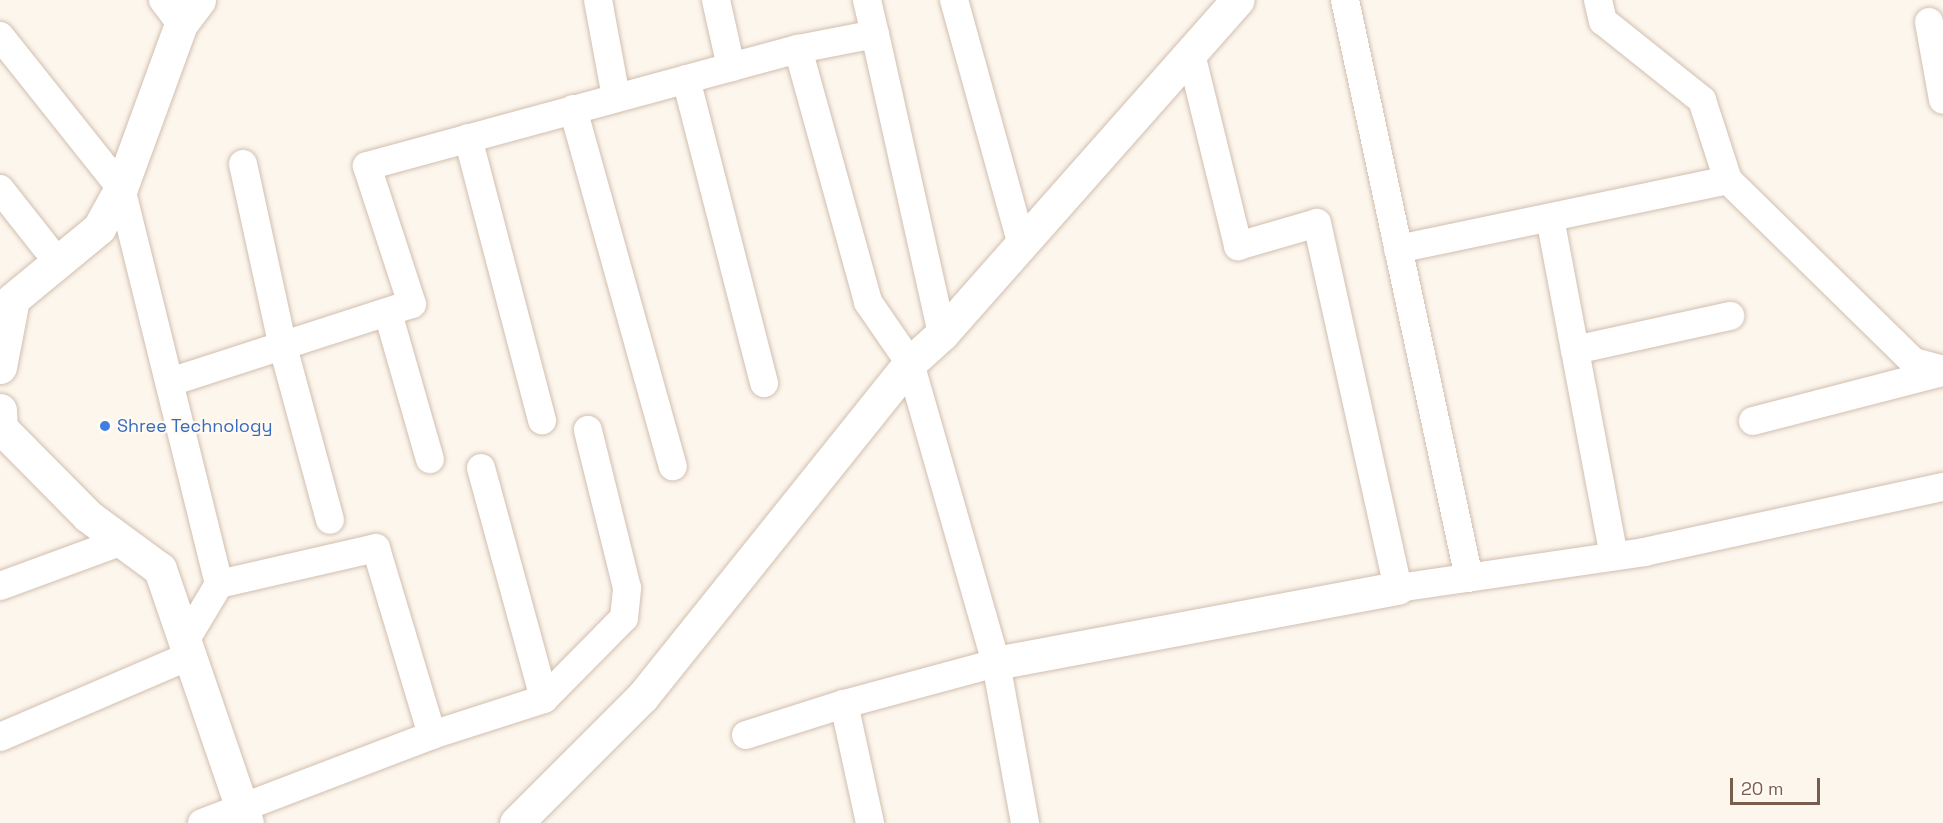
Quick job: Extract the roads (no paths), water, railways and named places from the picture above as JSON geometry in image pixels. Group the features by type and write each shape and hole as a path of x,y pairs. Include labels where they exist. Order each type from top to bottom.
{"street":[{"path":"598,0 615,97"},
{"path":"716,0 731,67"},
{"path":"867,0 942,334"},
{"path":"954,0 1022,245"},
{"path":"516,823 644,696 910,363 942,334 1238,0"},
{"path":"1345,0 1469,578"},
{"path":"1598,0 1603,21 1702,100 1728,180 1914,362 1943,371"},
{"path":"0,367 13,299 56,260 99,228 121,188 181,8"},
{"path":"1929,22 1943,100"},
{"path":"170,382 412,304 367,166 798,49 875,34"},
{"path":"0,36 121,188 219,584 187,649 0,737"},
{"path":"798,49 868,302 910,363 996,663 1025,823"},
{"path":"1191,54 1238,246 1317,223 1398,588"},
{"path":"686,79 764,383"},
{"path":"573,109 673,466"},
{"path":"468,138 542,420"},
{"path":"243,164 283,347 330,520"},
{"path":"1398,249 1728,180"},
{"path":"0,189 56,260"},
{"path":"1550,218 1614,556"},
{"path":"388,313 430,459"},
{"path":"1575,350 1730,316"},
{"path":"1753,421 1943,371"},
{"path":"0,421 88,516 160,569 245,815"},
{"path":"202,823 245,815 432,735 544,699 614,632 627,605 588,430"},
{"path":"481,468 544,699"},
{"path":"746,735 844,704 996,663 1398,588 1614,556 1943,487"},
{"path":"0,586 122,541"},
{"path":"219,584 376,548 432,735"},
{"path":"844,704 870,823"}],"place":[{"name":"Shree Technology","path":"105,426"}]}
